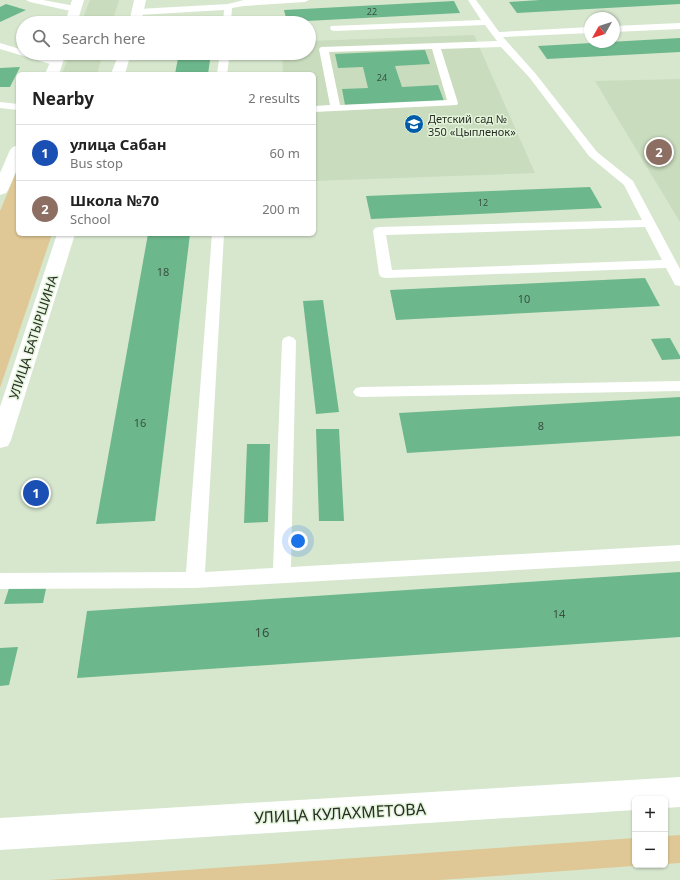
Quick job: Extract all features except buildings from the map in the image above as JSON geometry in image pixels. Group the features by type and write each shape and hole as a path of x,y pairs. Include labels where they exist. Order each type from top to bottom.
{"street":[{"path":"73,16 77,5"},
{"path":"119,72 123,60"},
{"path":"0,190 16,154"},
{"name":"УЛИЦА БАТЫРШИНА","path":"0,440 65,236"},
{"name":"УЛИЦА КУЛАХМЕТОВА","path":"0,834 680,792"}],"lane":[{"path":"30,0 77,5"},
{"path":"138,12 228,7 244,3 305,0"},
{"path":"472,0 500,40 532,75 593,154 629,183 680,282"},
{"path":"227,16 228,7"},
{"path":"334,28 488,22"},
{"path":"620,29 680,26"},
{"path":"336,108 324,50 436,46 584,31"},
{"path":"0,46 16,51"},
{"path":"316,109 452,103 436,46"},
{"path":"47,60 57,63"},
{"path":"222,72 224,60"},
{"path":"1,104 16,107"},
{"path":"649,223 379,231 386,274 671,264"},
{"path":"195,580 218,236"},
{"path":"282,576 289,342"},
{"path":"361,392 680,386"},
{"path":"0,581 195,580 680,552"}],"shaded area":[{"path":"90,0 119,0 114,16 84,16"},
{"name":"Детский сад № 350 «Цыпленок»","path":"474,35 535,173 316,181 316,72 283,72 282,60 316,60 316,41"},
{"path":"67,60 101,60 98,72 63,72"},
{"path":"680,79 680,222 595,81"},
{"path":"16,173 16,236 51,236 0,388 0,211"},
{"path":"680,835 680,863 668,864 668,836"},
{"path":"632,838 632,866 440,880 48,880"}],"place":[{"name":"Детский сад № 350 «Цыпленок»","path":"414,124"},
{"name":"Школа №70","path":"659,152"},
{"name":"улица Сабан","path":"36,493"}]}
